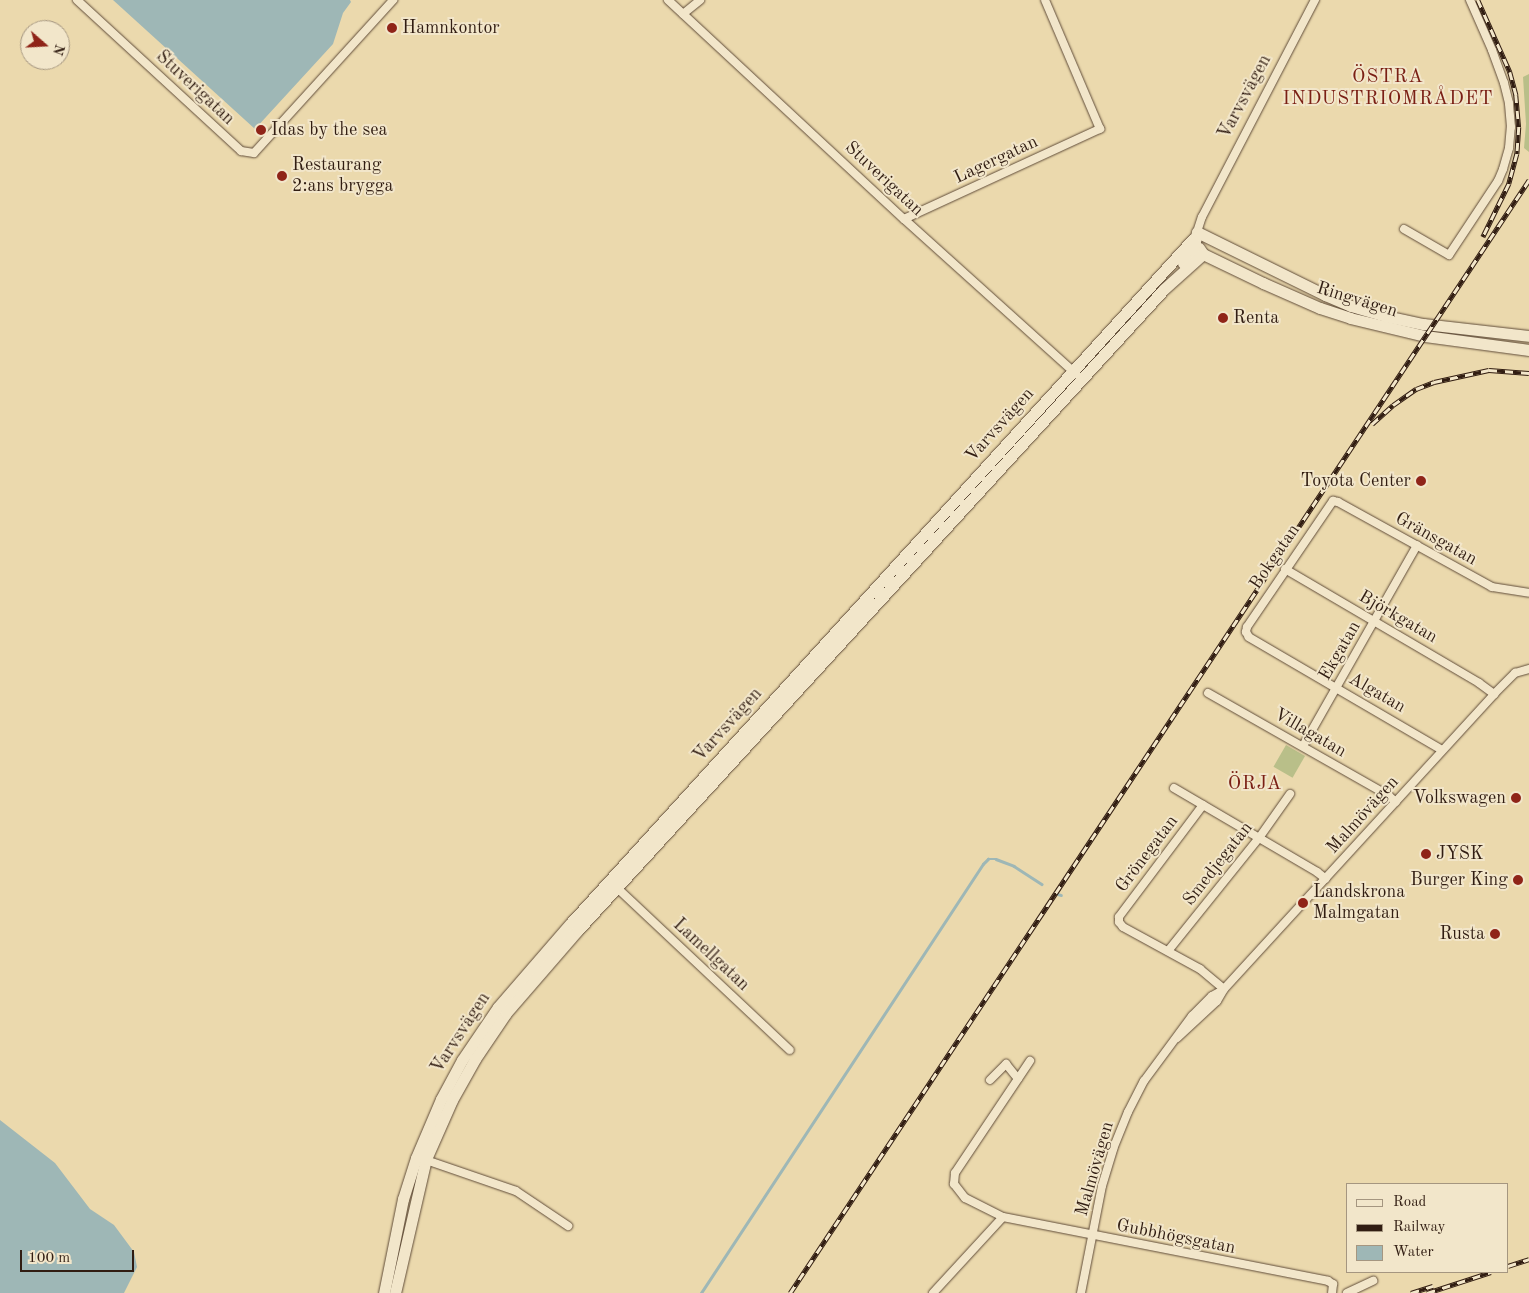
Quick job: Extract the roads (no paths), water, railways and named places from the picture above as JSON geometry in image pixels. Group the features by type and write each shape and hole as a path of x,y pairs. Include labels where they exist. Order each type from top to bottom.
{"main road":[{"path":"1195,235 1203,254"},
{"name":"Varvsvägen","path":"1164,289 1193,251 1195,235"},
{"name":"Varvsvägen","path":"384,1293 403,1199 421,1158 440,1099 462,1060 498,1006 614,885 1077,374 1195,235"},
{"name":"Ringvägen","path":"1195,235 1351,306 1424,324 1529,336"},
{"name":"Varvsvägen","path":"1077,374 1164,289 1203,254"},
{"name":"Ringvägen","path":"1203,254 1320,308 1365,323 1425,336 1529,350"},
{"name":"Varvsvägen","path":"395,1293 421,1158"}],"street":[{"name":"Stuverigatan","path":"77,0 241,152 254,153 393,0"},
{"name":"Stuverigatan","path":"668,0 904,219 1077,374"},
{"path":"683,14 700,0"},
{"name":"Lagergatan","path":"904,219 1100,129 1045,0"},
{"name":"Varvsvägen","path":"1195,235 1202,217 1315,0"},
{"path":"1404,229 1449,256 1498,181 1503,169 1510,134 1509,104 1498,66 1470,0"},
{"name":"Gränsgatan","path":"1333,501 1492,587 1529,593"},
{"name":"Bokgatan","path":"1246,632 1247,627 1285,569 1333,501"},
{"name":"Ekgatan","path":"1303,746 1417,546"},
{"name":"Björkgatan","path":"1285,569 1485,686 1494,694"},
{"name":"Algatan","path":"1246,632 1249,637 1442,750"},
{"name":"Malmövägen","path":"1081,1293 1110,1158 1128,1112 1144,1082 1177,1038 1217,1001 1224,989 1494,694 1515,673 1529,669"},
{"name":"Villagatan","path":"1208,692 1396,802"},
{"path":"1174,788 1326,879"},
{"name":"Smedjegatan","path":"1168,951 1259,838 1290,794"},
{"name":"Grönegatan","path":"1168,951 1123,927 1119,922 1119,917 1203,805"},
{"name":"Lamellgatan","path":"614,885 790,1050"},
{"path":"1168,951 1200,969 1224,989"},
{"name":"Gubbhögsgatan","path":"1030,1060 1027,1071 1018,1079 955,1174 954,1184 965,1198 1003,1217 1328,1281 1333,1284 1332,1293"},
{"path":"990,1080 1006,1064 1018,1079"},
{"path":"421,1158 516,1191 568,1226"},
{"path":"933,1293 1003,1217"},
{"path":"1347,1293 1373,1281"}],"water":[{"path":"113,0 350,0 351,2 343,13 333,44 255,129"},
{"path":"0,1120 55,1163 90,1209 114,1225 134,1252 137,1267 124,1293 0,1293"}],"waterway":[{"path":"701,1293 983,864 988,859 996,859 1014,866 1042,884"}],"railway":[{"path":"1478,0 1510,72 1516,95 1519,127 1517,154 1509,184 1483,237"},
{"path":"790,1293 1529,180"},
{"path":"1372,424 1393,405 1416,389 1434,382 1489,370 1529,373"},
{"path":"1509,1266 1529,1259"},
{"path":"1427,1293 1488,1273"},
{"path":"1411,1293 1433,1286"}],"place":[{"name":"Hamnkontor","path":"392,28"},
{"name":"Idas by the sea","path":"261,130"},
{"name":"Restaurang 2:ans brygga","path":"282,176"},
{"name":"Renta","path":"1223,318"},
{"name":"Toyota Center","path":"1421,481"},
{"name":"Volkswagen","path":"1516,798"},
{"name":"JYSK","path":"1426,854"},
{"name":"Burger King","path":"1518,880"},
{"name":"Landskrona Malmgatan","path":"1303,903"},
{"name":"Rusta","path":"1495,934"}],"district":[{"name":"ÖSTRA INDUSTRIOMRÅDET","path":"1388,89"},
{"name":"ÖRJA","path":"1255,785"}]}
